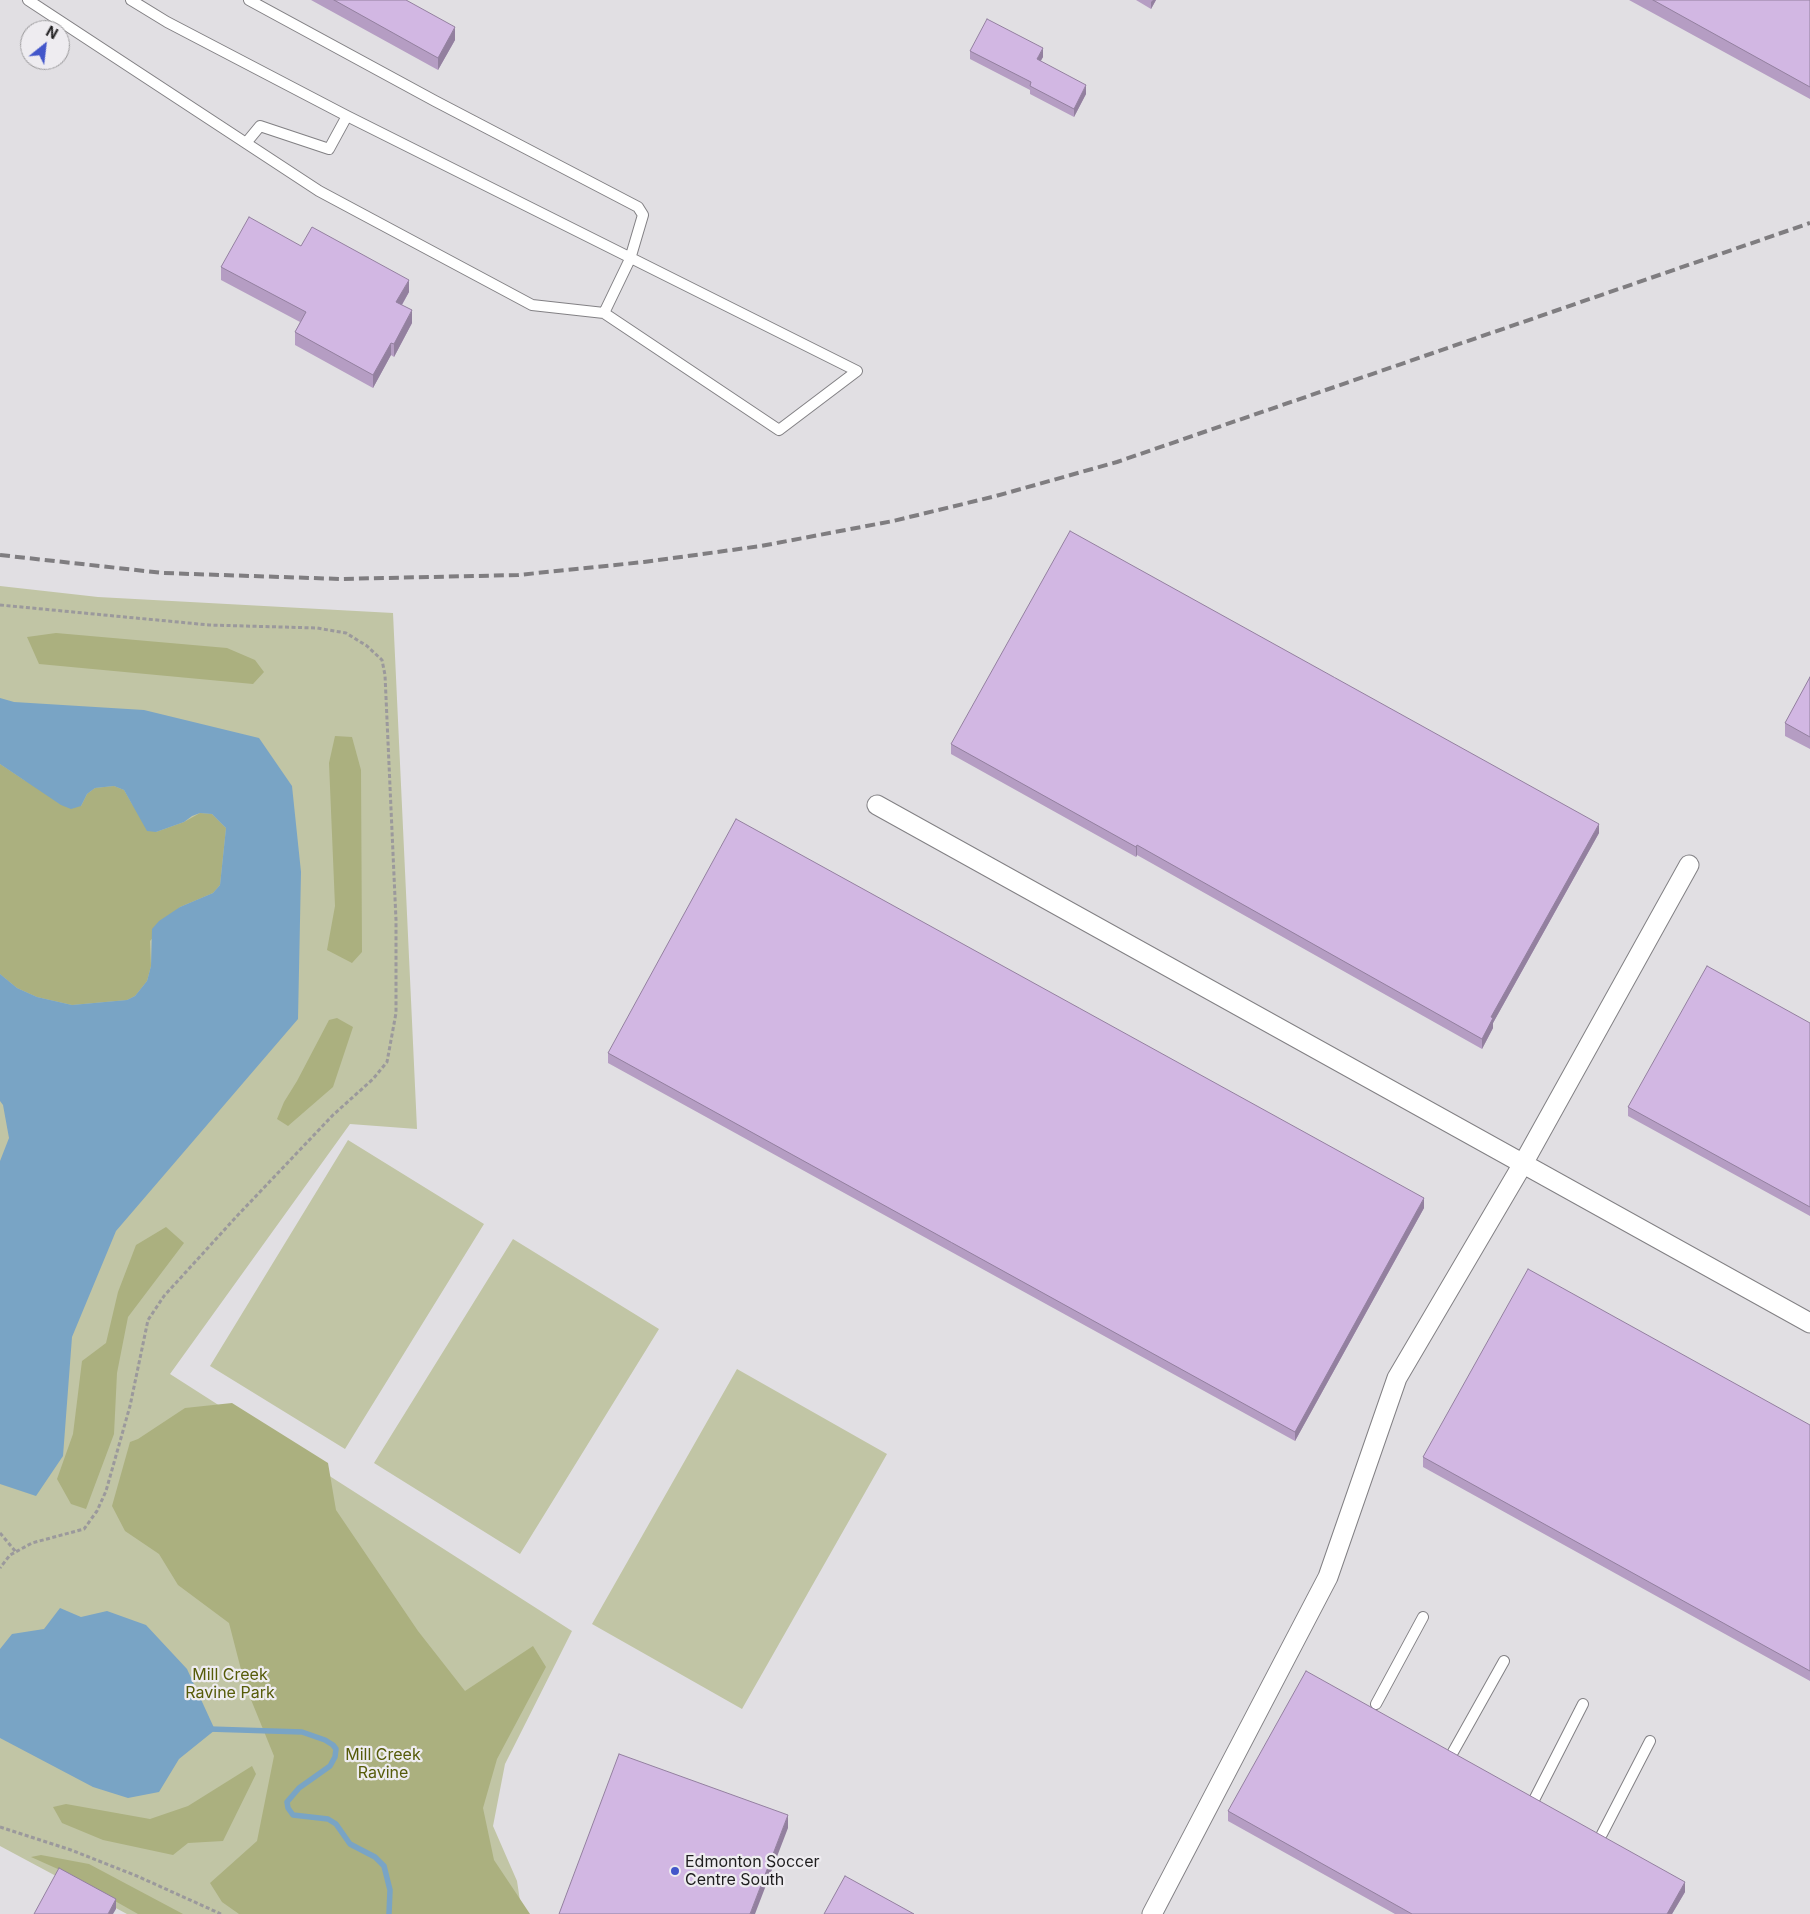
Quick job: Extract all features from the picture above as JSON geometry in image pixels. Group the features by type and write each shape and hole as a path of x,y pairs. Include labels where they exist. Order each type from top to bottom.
{"street":[{"path":"877,805 1524,1162 1810,1323"},
{"path":"1152,1914 1190,1846 1328,1577 1397,1378 1524,1162 1690,865"}],"lane":[{"path":"28,0 319,192 532,305 604,313 779,430 857,370 630,259 348,116 167,22 131,0"},
{"path":"249,0 435,101 638,207 643,215 630,259 604,313"},
{"path":"246,143 260,126 329,149 348,116"},
{"path":"1376,1704 1423,1616"},
{"path":"1453,1752 1504,1661"},
{"path":"1534,1800 1583,1704"},
{"path":"1602,1834 1650,1741"}],"path":[{"path":"0,605 209,625 317,628 346,633 367,646 382,660 385,675 396,920 396,1004 387,1062 373,1080 333,1115 164,1296 148,1320 130,1406 106,1491 97,1512 84,1529 32,1543 10,1555 0,1568"},
{"path":"0,1533 16,1552"},
{"path":"0,1827 38,1841 71,1850 221,1914"}],"green space":[{"name":"Mill Creek Ravine Park","path":"0,586 98,597 393,613 417,1129 350,1124 170,1374 572,1631 505,1764 493,1826 517,1881 522,1914 127,1914 0,1846"},
{"path":"56,633 227,648 255,660 264,672 253,684 39,664 27,637"},
{"path":"335,736 352,737 361,770 362,952 352,963 327,950 335,906 329,763"},
{"path":"0,764 24,780 81,806 87,794 95,788 114,786 124,790 132,804 156,832 184,822 200,813 212,814 226,828 220,885 213,893 180,907 150,941 151,966 147,981 135,996 127,1000 72,1005 37,997 17,988 0,974"},
{"path":"337,1018 353,1027 333,1087 288,1126 277,1119 284,1102 329,1020"},
{"path":"348,1140 484,1224 345,1449 210,1366"},
{"path":"166,1227 184,1243 128,1317 117,1373 114,1434 86,1509 71,1504 57,1479 73,1434 82,1361 106,1343 118,1292 136,1245"},
{"path":"513,1239 659,1329 520,1554 374,1463"},
{"path":"737,1369 887,1454 742,1709 592,1624"},
{"name":"Mill Creek Ravine","path":"232,1403 328,1463 336,1510 418,1631 465,1691 533,1646 546,1667 497,1759 483,1808 494,1860 530,1914 239,1914 222,1902 210,1883 257,1841 274,1756 245,1685 229,1623 178,1585 159,1554 125,1531 112,1506 130,1442 138,1439 185,1408"},
{"path":"252,1766 256,1774 223,1841 188,1843 173,1855 103,1840 62,1823 53,1807 66,1804 150,1819 188,1806"},
{"path":"41,1855 89,1864 183,1914 138,1914 60,1870 31,1857"}],"water":[{"path":"0,698 14,702 144,710 259,738 292,786 301,872 298,1019 116,1231 72,1337 63,1456 36,1496 0,1484 0,1161 9,1138 3,1105 0,1101 0,974 17,988 37,997 72,1005 127,1000 135,996 147,981 151,966 152,929 159,921 180,907 213,893 220,885 226,828 212,814 200,813 184,822 156,832 147,831 124,790 114,786 95,788 87,794 81,806 71,809 61,805 0,764"},
{"path":"60,1608 81,1617 107,1611 146,1625 187,1669 215,1730 179,1759 159,1792 128,1798 93,1787 0,1738 0,1649 12,1634 44,1629"}],"building":[{"path":"334,0 406,0 455,27 438,58"},
{"path":"1653,0 1810,0 1810,87"},
{"path":"987,19 1043,48 1037,59 1086,85 1074,109 1030,86 1031,82 970,51"},
{"path":"249,217 301,246 312,227 409,280 396,302 412,310 394,344 391,343 373,375 295,332 306,312 221,267"},
{"path":"1070,531 1599,824 1491,1017 1493,1018 1482,1039 1137,845 1136,847 951,744"},
{"path":"1810,677 1810,737 1785,723"},
{"path":"736,819 1424,1198 1295,1432 608,1053"},
{"path":"1707,966 1810,1023 1810,1207 1628,1107"},
{"path":"1528,1269 1810,1425 1810,1671 1423,1457"},
{"path":"1306,1671 1685,1882 1667,1914 1412,1914 1228,1811"},
{"name":"Edmonton Soccer Centre South","path":"619,1754 788,1815 750,1914 559,1914"},
{"path":"59,1868 116,1899 108,1914 34,1914"},
{"path":"845,1876 914,1914 824,1914"}],"waterway":[{"path":"209,1729 302,1732 325,1740 333,1745 336,1749 335,1757 330,1766 299,1788 287,1802 288,1808 293,1815 328,1819 336,1824 350,1844 375,1857 384,1866 390,1890 389,1914"}],"railway":[{"path":"0,555 163,573 341,579 518,575 644,562 761,546 893,521 996,496 1117,462 1810,223"}],"place":[{"name":"Edmonton Soccer Centre South","path":"675,1871"}]}
